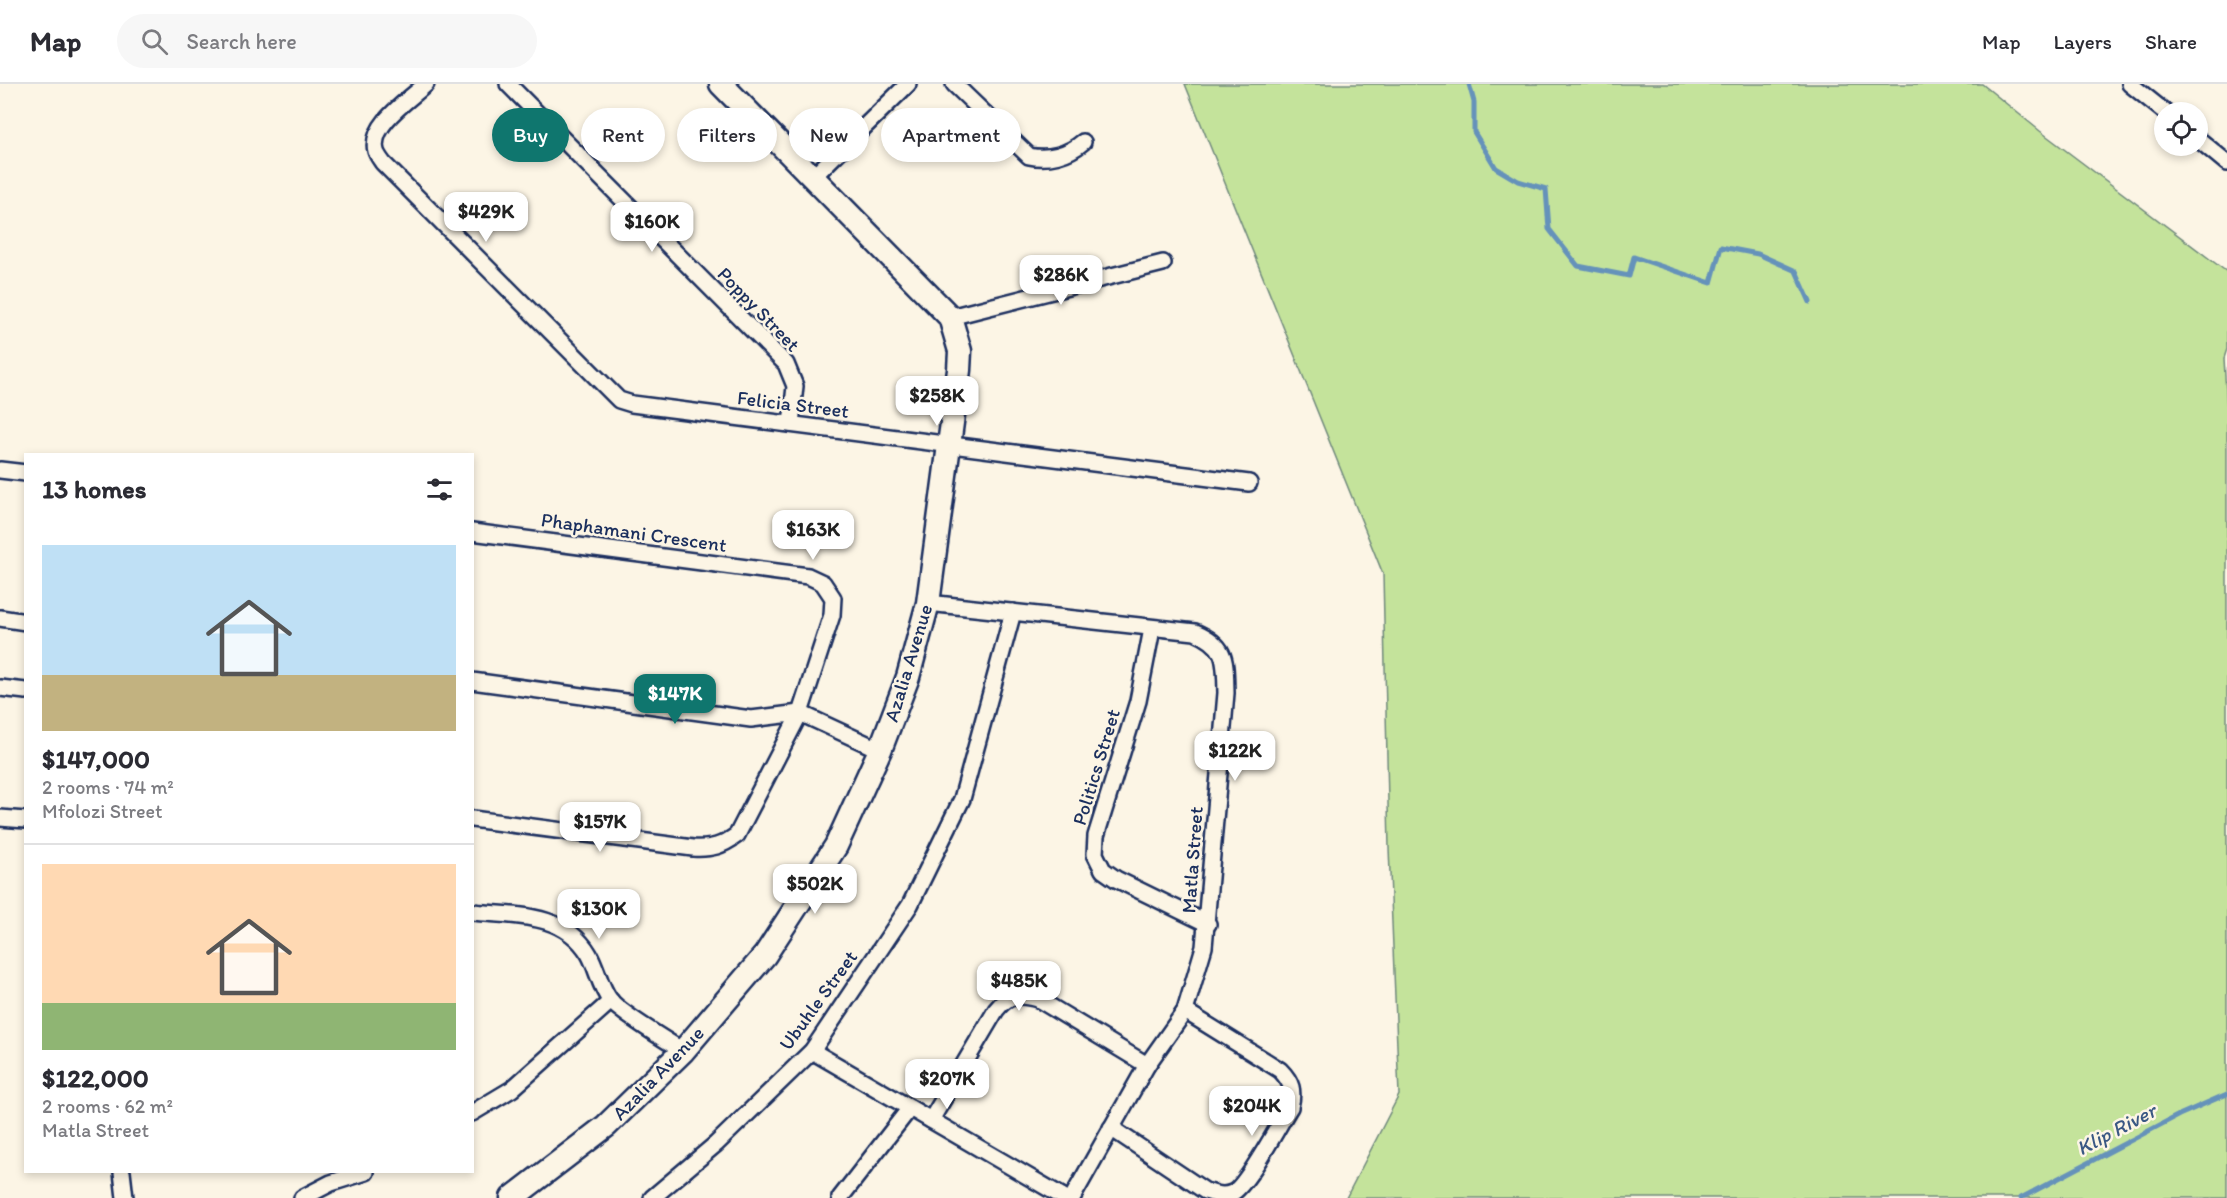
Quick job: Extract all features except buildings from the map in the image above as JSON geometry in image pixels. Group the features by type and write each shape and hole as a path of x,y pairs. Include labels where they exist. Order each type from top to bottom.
{"street":[{"name":"Felicia Street","path":"426,84 384,124 376,136 376,151 383,163 619,400 632,404 1249,483"},
{"name":"Poppy Street","path":"508,84 786,364 795,386 791,424"},
{"name":"Azalia Avenue","path":"512,1198 606,1126 682,1051 765,955 829,856 880,750 908,678 927,603 960,351 950,317 721,84"},
{"path":"813,177 908,84"},
{"path":"954,84 1029,156 1042,159 1074,149 1083,142"},
{"path":"2130,84 2154,103"},
{"path":"2208,147 2227,163"},
{"path":"950,317 1163,263"},
{"path":"0,470 24,473"},
{"name":"Phaphamani Crescent","path":"474,532 808,576 823,584 833,598 832,615 800,713 737,835 725,844 712,849 693,848 474,819"},
{"name":"Matla Street","path":"927,603 1196,632 1212,639 1221,650 1225,665 1226,693 1208,924 1204,947 1185,1011 1148,1065 1072,1198"},
{"name":"Ubuhle Street","path":"652,1198 716,1144 812,1051 910,904 962,799 1012,612"},
{"path":"0,618 24,622"},
{"name":"Politics Street","path":"1152,629 1137,700 1101,812 1095,854 1103,870 1116,879 1208,924"},
{"path":"474,681 751,719 800,713 880,750"},
{"path":"0,688 24,691"},
{"path":"0,818 24,820"},
{"path":"474,913 541,919 560,925 576,936 589,954 610,1001 682,1051"},
{"path":"931,1120 996,1010 1002,1002 1012,996 1023,995 1038,999 1148,1065"},
{"path":"474,1112 512,1089 610,1001"},
{"path":"1112,1128 1205,1191 1219,1196 1234,1192 1244,1182 1290,1107 1293,1094 1290,1080 1281,1070 1185,1011"},
{"path":"812,1051 1065,1198"},
{"path":"840,1198 910,1108"},
{"path":"122,1173 125,1198"},
{"path":"302,1198 331,1184 363,1173"}],"green space":[{"path":"1185,84 1982,84 2040,131 2227,272 2227,349 2224,358 2227,410 2227,1198 1346,1198 1399,1095 1389,848 1383,574"}],"waterway":[{"path":"1469,84 1474,102 1474,132 1496,168 1518,181 1546,189 1549,229 1578,266 1629,276 1634,257 1711,283 1721,247 1758,254 1796,271 1810,302"},
{"name":"Klip River","path":"2021,1198 2179,1115 2227,1094"}]}
